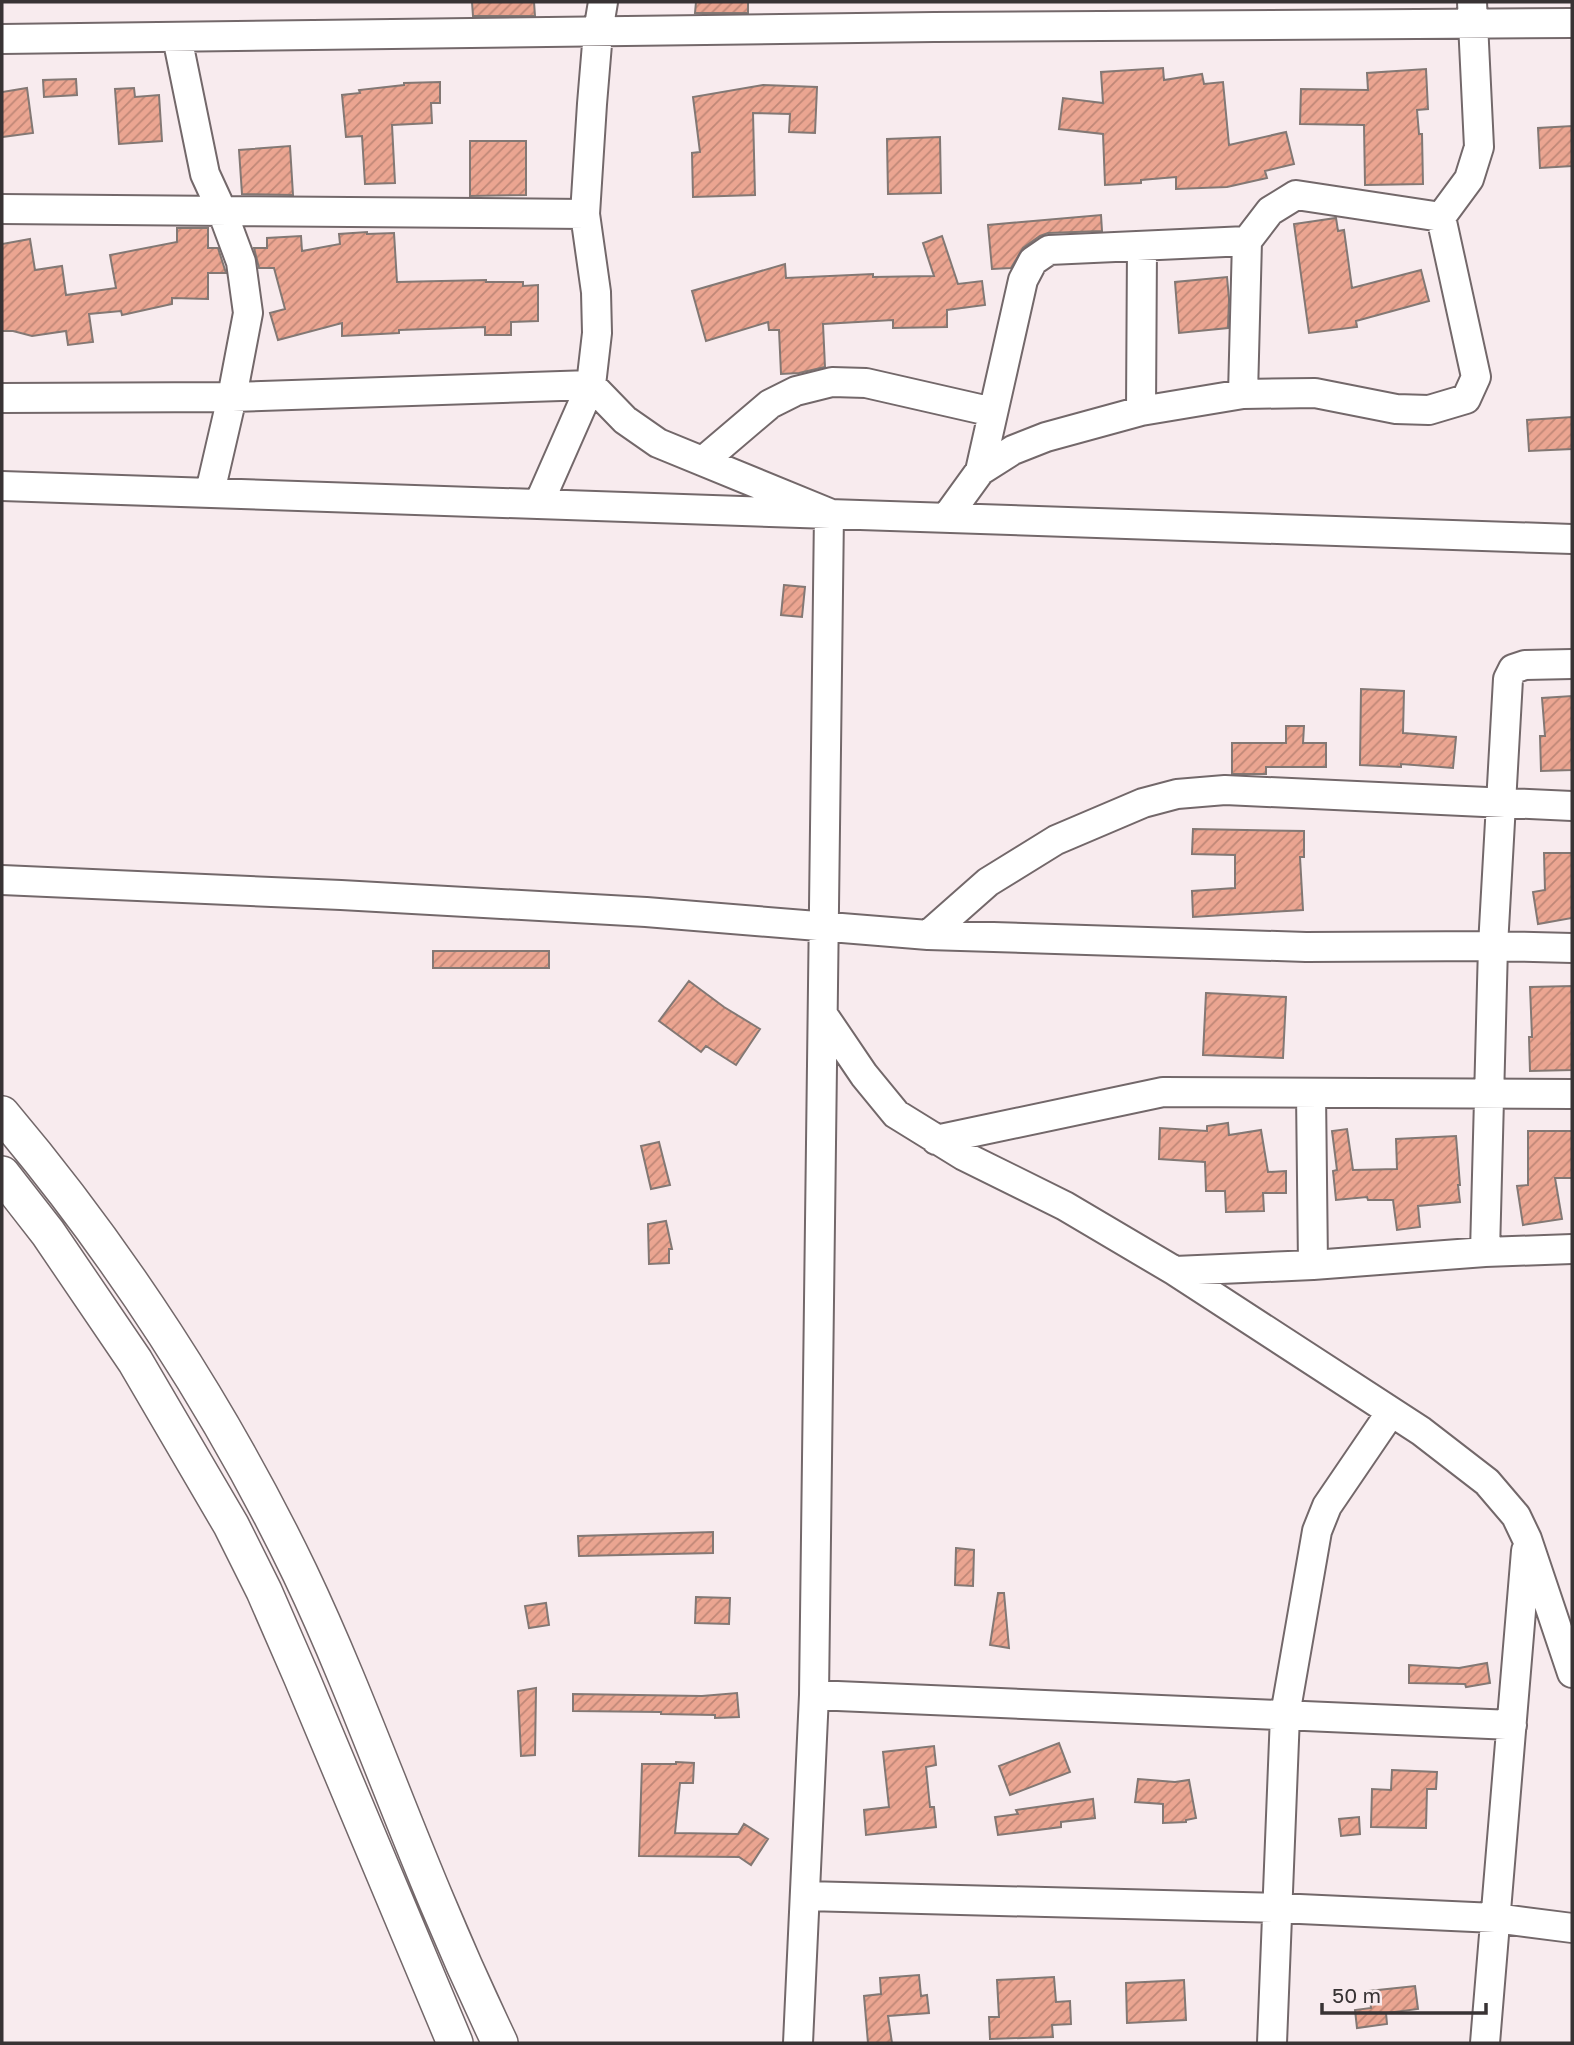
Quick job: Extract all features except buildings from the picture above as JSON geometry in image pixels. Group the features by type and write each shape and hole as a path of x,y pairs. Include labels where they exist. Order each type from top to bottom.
{"main road":[{"path":"2,1114 72,1202 136,1291 167,1337 267,1506 340,1661 437,1902 500,2043"},
{"path":"2,1174 48,1233 135,1362 224,1513 264,1591 455,2043"},
{"path":"135,1362 167,1337"}],"street":[{"path":"539,503 591,385 597,333 596,292 585,214 598,32 603,2"},
{"path":"946,518 980,471 1013,450 1141,411 1243,394 1315,393 1396,409 1429,410 1466,399 1476,377 1441,217 1469,179 1479,148 1472,13"},
{"path":"2,39 598,32 934,15 1472,13 1572,23"},
{"path":"177,37 205,174 241,262 248,313 210,492"},
{"path":"1243,394 1247,241 1270,211 1296,195 1441,217"},
{"path":"2,209 585,214"},
{"path":"980,471 1023,279 1032,261 1049,250 1247,241"},
{"path":"1141,411 1142,246"},
{"path":"703,461 770,404 796,391 832,382 866,383 993,412"},
{"path":"2,398 232,397 591,385 625,420 658,443 830,513"},
{"path":"2,486 1572,538"},
{"path":"798,2043 814,1695 830,513"},
{"path":"1485,1252 1493,946 1508,679 1513,669 1525,665 1572,664"},
{"path":"928,936 988,882 1056,840 1143,803 1177,794 1225,790 1572,806"},
{"path":"2,880 646,912 928,936 1307,947 1572,948"},
{"path":"824,1016 864,1075 896,1114 936,1140 1004,1178 1065,1206 1175,1271 1421,1431 1488,1482 1516,1516 1527,1539 1572,1673"},
{"path":"936,1140 1163,1092 1572,1094"},
{"path":"1311,1093 1313,1265"},
{"path":"1175,1271 1313,1265 1485,1252 1572,1250"},
{"path":"1272,2043 1285,1715 1317,1531 1327,1506 1391,1412"},
{"path":"1485,2043 1527,1539"},
{"path":"814,1695 1512,1724"},
{"path":"805,1896 1278,1908 1495,1917 1572,1928"}]}
